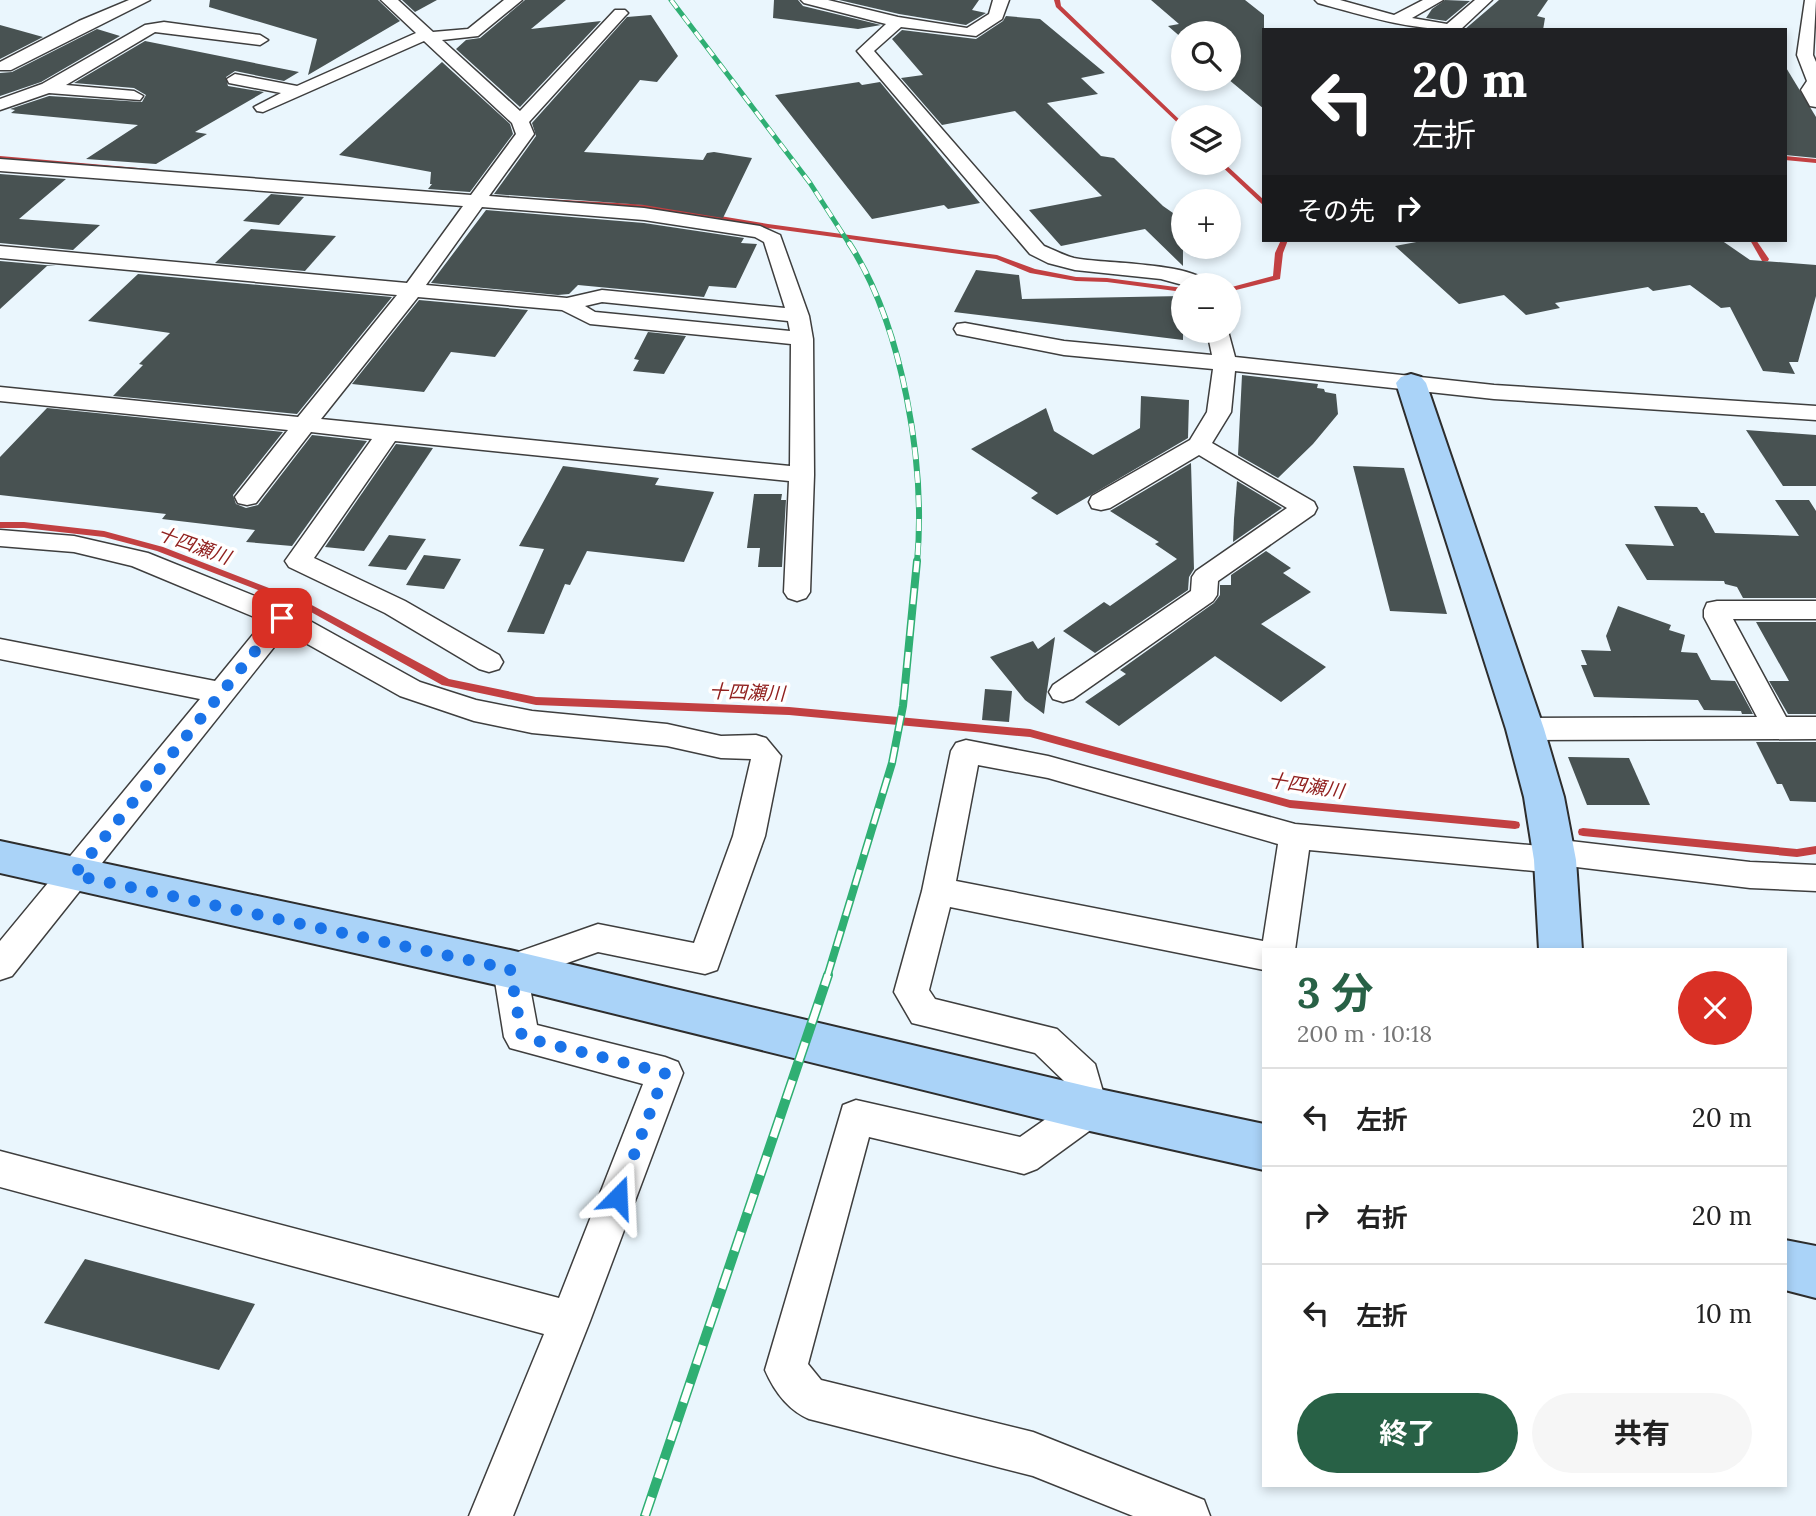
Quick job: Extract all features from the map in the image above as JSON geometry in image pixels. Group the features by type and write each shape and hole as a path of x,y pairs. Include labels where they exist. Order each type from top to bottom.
{"street":[{"path":"5,66 85,24 142,0"},
{"path":"247,497 412,290 525,135 520,121 388,0"},
{"path":"263,107 427,36 472,33 514,0"},
{"path":"809,0 898,22 970,33 996,16 1001,0"},
{"path":"1324,0 1395,20 1439,28"},
{"path":"1395,20 1435,0"},
{"path":"1452,28 1484,0"},
{"path":"1809,90 1815,80 1805,55 1813,0"},
{"path":"520,121 620,13"},
{"path":"898,22 865,51 1037,250 1047,256 1070,262 1171,275"},
{"path":"0,105 48,88 151,28 164,26 260,40"},
{"path":"235,79 298,91"},
{"path":"48,88 134,96"},
{"path":"0,165 644,214 760,232 773,239 800,328 802,475 797,592"},
{"path":"0,252 567,304 590,318 800,328"},
{"path":"965,329 1064,348 1507,393 1816,413"},
{"path":"1101,502 1199,445 1219,412 1225,363 1221,343"},
{"path":"1411,383 1525,729 1544,797 1554,856 1561,948"},
{"path":"0,394 802,475"},
{"path":"387,435 298,561 394,607 489,663"},
{"path":"1063,692 1204,595 1205,577 1305,508 1199,445"},
{"path":"0,538 74,544 139,559 282,618 410,690 474,710 532,722 667,735 721,747 756,746 766,756 749,836 705,960 598,938 510,969"},
{"path":"1778,730 1718,617 1717,610 1816,610"},
{"path":"0,966 282,618"},
{"path":"0,649 222,693"},
{"path":"1525,729 1816,728"},
{"path":"1090,1109 1082,1075 1045,1040 925,1012 911,992 939,891 966,751 1048,767 1295,836 1554,856 1750,875 1816,878"},
{"path":"1278,948 1295,836"},
{"path":"0,858 510,969 1090,1109 1262,1147"},
{"path":"939,891 1262,956"},
{"path":"491,1516 570,1321 665,1073 522,1037 510,969"},
{"path":"1090,1109 1024,1156 856,1117 786,1370 809,1398 1033,1454 1188,1516"},
{"path":"0,1168 570,1321"},
{"path":"1787,1265 1816,1272"}],"building":[{"path":"210,0 378,0 400,21 308,75 317,39 209,7"},
{"path":"402,0 437,0 415,12"},
{"path":"525,0 566,0 531,29 601,21 520,107 456,49 466,40 480,38"},
{"path":"774,0 798,0 803,6 881,25 858,29 773,18"},
{"path":"839,0 979,0 972,10 986,13 966,25 899,14"},
{"path":"1151,0 1245,0 1264,15 1262,107 1241,90 1241,21 1176,21"},
{"path":"1445,0 1470,1 1446,21 1426,18 1432,9"},
{"path":"1499,0 1548,0 1537,16 1545,18 1543,28 1466,28"},
{"path":"651,15 678,56 657,82 640,80 584,152 703,160 707,153 714,152 752,158 723,218 644,205 494,194 536,136 532,123 627,17"},
{"path":"1006,16 1040,19 1105,73 1081,78 1098,94 1047,103 1101,156 1114,158 1171,212 1171,254 1145,229 1061,246 1029,210 1102,196 1015,111 942,125 901,78 923,75 892,39 902,30 976,39 1003,21"},
{"path":"0,25 43,37 0,59"},
{"path":"97,29 120,36 41,82 0,96 0,73 12,72"},
{"path":"145,41 299,72 284,81 235,71 226,77 228,86 264,92 195,132 207,134 156,164 86,159 138,125 11,113 15,110 10,109 49,96 142,102 146,95 134,88 74,83"},
{"path":"442,62 510,124 513,134 470,192 428,189 432,184 431,172 339,155"},
{"path":"1787,69 1816,117 1816,158 1787,155"},
{"path":"859,82 862,85 880,82 980,203 948,209 944,205 872,219 775,95"},
{"path":"0,174 66,179 19,219 100,225 73,250 0,243"},
{"path":"271,194 304,197 279,225 243,221"},
{"path":"486,210 644,223 744,238 741,243 757,244 736,288 709,286 704,297 578,285 569,294 558,295 431,283"},
{"path":"251,229 336,236 305,271 215,263"},
{"path":"1416,242 1724,242 1750,260 1816,265 1816,296 1798,362 1789,362 1795,374 1763,371 1730,307 1721,308 1690,285 1653,291 1648,287 1555,303 1560,308 1526,315 1504,295 1459,304 1395,246"},
{"path":"0,261 56,266 47,266 0,309"},
{"path":"976,270 1019,275 1022,299 1171,296 1171,339 954,312"},
{"path":"138,274 392,297 297,414 113,396 143,365 139,364 170,333 88,321"},
{"path":"419,300 528,310 495,357 451,352 424,392 352,384"},
{"path":"648,332 686,336 664,374 633,371 639,360 634,359"},
{"path":"1242,375 1318,384 1317,388 1336,394 1338,414 1313,444 1278,478 1238,455"},
{"path":"1141,396 1189,400 1188,438 1057,515 1031,498 1038,493 971,449 1046,408 1054,431 1093,455 1140,428"},
{"path":"47,408 283,432 233,495 236,504 246,508 258,505 312,435 367,441 292,546 246,542 255,530 162,519 166,514 0,495 0,457"},
{"path":"1746,430 1816,435 1816,486 1783,486"},
{"path":"396,444 433,448 364,551 325,547"},
{"path":"1191,463 1194,569 1189,577 1188,590 1095,653 1063,631 1104,602 1110,606 1177,559 1155,544 1159,542 1110,511"},
{"path":"563,466 659,478 655,485 714,492 684,562 587,551 570,585 565,584 544,634 507,632 544,549 519,546"},
{"path":"1353,466 1404,468 1447,614 1390,611"},
{"path":"1237,481 1282,508 1233,542 1234,519"},
{"path":"754,494 782,494 781,500 786,500 782,567 758,567 760,548 747,548"},
{"path":"1775,500 1809,500 1816,511 1816,598 1743,598 1737,587 1725,584 1724,581 1647,580 1625,544 1674,546 1654,506 1697,507 1704,513 1715,533 1799,536"},
{"path":"389,535 426,539 406,570 368,566"},
{"path":"1266,551 1291,568 1283,573 1311,592 1261,624 1326,667 1281,702 1215,656 1119,726 1085,702 1126,674 1120,670 1214,603 1220,595 1220,585 1231,585 1231,575"},
{"path":"424,555 461,559 444,589 406,585"},
{"path":"1618,606 1671,625 1669,630 1685,635 1681,652 1697,653 1711,680 1735,681 1753,714 1704,710 1698,700 1594,697 1581,665 1587,665 1581,650 1611,651 1606,636"},
{"path":"1756,622 1816,622 1816,714 1788,714 1769,681 1789,681"},
{"path":"1055,637 1044,714 1025,700 990,657 1033,641 1038,649"},
{"path":"985,689 1012,691 1009,722 982,720"},
{"path":"1756,742 1816,742 1816,802 1790,801 1782,784 1777,784"},
{"path":"1568,757 1629,758 1650,805 1587,805"},
{"path":"85,1259 255,1304 219,1370 44,1323"}],"waterway":[{"path":"1057,0 1058,6 1171,114"},
{"path":"0,158 150,171"},
{"path":"1787,158 1816,161"},
{"path":"1234,175 1262,202"},
{"path":"546,201 653,207 768,226 997,257 1033,271 1076,279 1171,288"},
{"path":"1241,287 1277,277 1279,253 1283,242"},
{"path":"1754,242 1765,259"},
{"name":"十四瀬川","path":"0,525 104,534 160,549 305,605 446,682 536,701 789,711 1030,733 1290,804 1515,825"},
{"name":"十四瀬川","path":"1583,832 1797,853 1816,850"}],"railway":[{"path":"671,0 810,183 850,245"},
{"path":"849,243 884,314 907,397 918,483 917,563"},
{"path":"827,977 892,763 903,706 917,561"},
{"path":"645,1516 828,975"}],"route":[{"path":"282,618 74,875 510,969 522,1037 665,1073 618,1197"}]}
